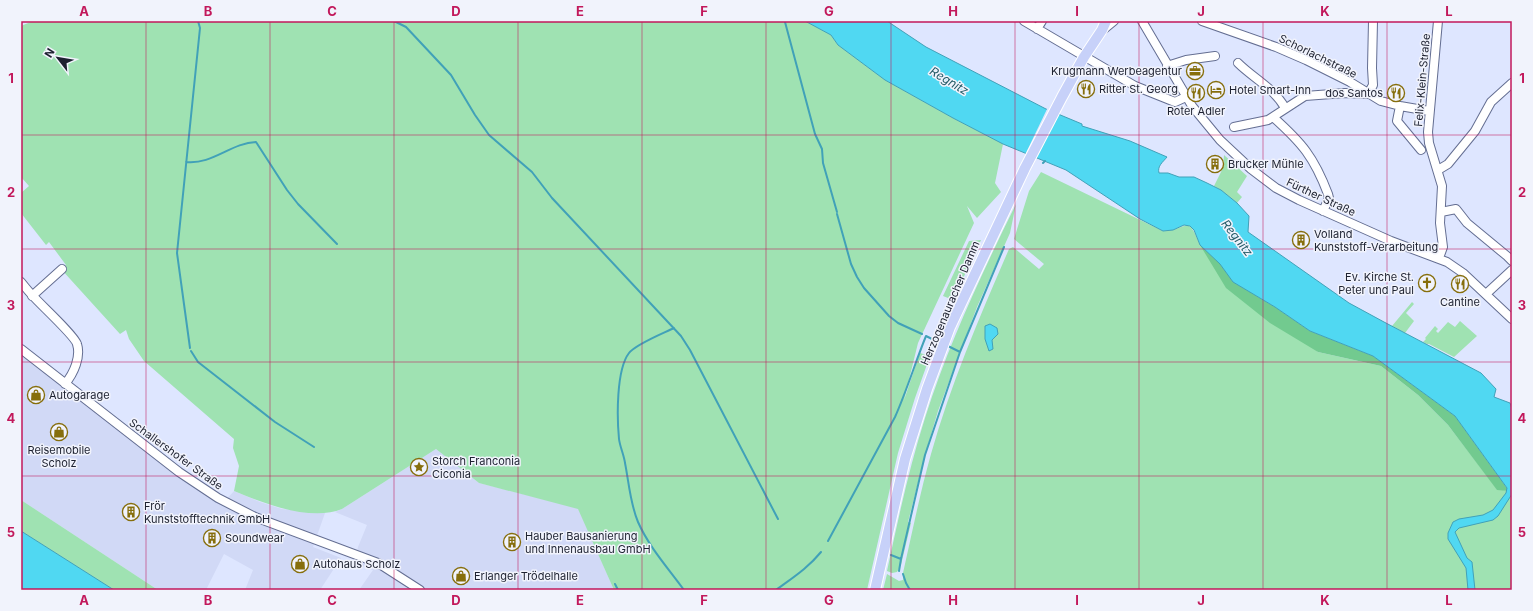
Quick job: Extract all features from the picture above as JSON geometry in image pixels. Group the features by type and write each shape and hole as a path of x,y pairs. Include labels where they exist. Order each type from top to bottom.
{"main road":[{"name":"Herzogenauracher Damm","path":"875,588 905,459 917,418 938,359 961,302 1031,158 1055,110 1093,43 1102,24"}],"street":[{"path":"1024,21 1135,86 1170,101 1178,102 1186,97"},
{"path":"1037,29 1042,21"},
{"path":"1102,24 1114,21"},
{"name":"Fürther Straße","path":"1136,21 1144,25 1186,97 1206,125 1251,169 1282,191 1323,211 1391,241 1440,258 1459,270 1512,319"},
{"name":"Schorlachstraße","path":"1202,21 1276,47 1306,60 1350,82 1381,101 1429,111"},
{"path":"1234,127 1273,117 1301,98 1311,95 1345,93 1368,94 1373,85 1373,21"},
{"name":"Felix-Klein-Straße","path":"1438,21 1429,111 1428,137 1438,170 1442,193 1440,223 1443,248 1440,258"},
{"path":"1167,66 1186,60 1215,56"},
{"path":"1238,63 1273,92 1285,108"},
{"path":"1438,170 1448,164 1474,131 1491,102 1512,83"},
{"path":"1400,106 1397,121 1421,150"},
{"path":"1273,117 1301,144 1314,162 1329,198 1323,211"},
{"path":"1441,212 1456,209 1467,223 1510,257"},
{"path":"32,296 62,269"},
{"path":"1486,294 1512,270"},
{"path":"21,282 32,296 77,341 79,353 73,372 65,384"},
{"name":"Schallershofer Straße","path":"21,349 179,472 224,502 281,528 378,563 420,590"}],"shaded area":[{"path":"21,352 223,503 234,491 282,509 325,513 313,547 341,558 320,590 245,590 253,570 224,554 206,590 158,590 21,500"},
{"path":"436,449 479,483 578,508 614,590 359,590 373,570 354,563 358,547 367,525 335,512"}],"green space":[{"path":"33,21 805,21 831,35 838,45 885,80 1003,144 995,183 1001,192 977,218 967,206 974,223 918,343 904,400 920,353 930,356 898,453 867,590 614,590 578,509 479,483 436,449 342,509 330,512 316,513 287,509 258,501 234,491 239,466 233,448 234,439 144,361 129,339 126,330 120,334 61,269 66,265 49,242 46,245 21,213 21,193 29,186 21,177 21,26"},
{"path":"1224,155 1247,176 1237,192 1242,197 1237,203 1214,186 1223,168"},
{"path":"1041,172 1163,231 1189,226 1196,235 1200,245 1318,352 1381,366 1418,395 1448,425 1497,489 1509,491 1512,497 1512,590 883,590 887,574 899,581 903,580 903,573 920,498 939,428 967,350 1009,249 1013,247 1039,269 1044,264 1014,239 1029,191"},
{"path":"1016,204 1010,233 977,307 938,411 908,522 911,523 901,565 897,572 892,573 887,571 900,513 914,456 934,391 966,310"},
{"path":"981,240 953,300 943,296 969,241"},
{"path":"1200,245 1220,264 1233,282 1275,307 1310,331 1373,356 1455,416 1509,491 1497,490 1448,425 1418,395 1381,366 1318,352 1270,323 1226,288"},
{"path":"1412,302 1414,304 1406,313 1414,321 1405,333 1392,326"},
{"path":"1460,321 1477,336 1454,357 1423,342 1435,326 1438,329 1436,331 1438,333 1448,322 1455,327"},
{"path":"21,500 158,590 114,590 21,531"}],"water":[{"name":"Regnitz","path":"805,21 887,21 926,47 1046,109 1082,124 1082,126 1130,141 1167,157 1160,166 1159,173 1168,173 1179,177 1194,177 1221,190 1237,203 1249,216 1248,232 1349,303 1481,373 1496,389 1494,397 1510,403 1512,409 1512,494 1498,516 1493,520 1459,528 1455,532 1467,558 1472,562 1475,590 1468,590 1466,568 1448,539 1448,533 1453,522 1459,519 1483,515 1493,510 1506,493 1507,488 1455,416 1373,356 1310,331 1275,307 1233,282 1220,264 1200,245 1194,230 1190,226 1184,225 1173,230 1163,231 1140,219 1066,170 1003,144 885,80 838,45 831,35"},
{"path":"990,324 997,328 998,334 992,340 993,349 989,351 985,339 985,326"},
{"path":"21,531 114,590 21,590"}],"pier":[{"path":"1048,107 1059,112 1036,159 1025,155"}],"waterway":[{"path":"190,348 177,253 200,28 198,21"},
{"path":"394,21 406,27 451,75 489,135 532,172 552,198 681,336 690,350 778,519"},
{"path":"785,22 815,134 822,149 823,163 837,212"},
{"path":"186,162 204,160 238,146 256,142 287,190 298,204 337,244"},
{"path":"837,214 851,264 864,288 889,316 898,323 922,334"},
{"path":"946,345 960,352 1004,247"},
{"path":"674,328 644,342 629,353 622,371 618,394 618,430 635,515 642,531 653,549 684,590"},
{"path":"926,336 940,343"},
{"path":"828,541 895,417 926,336"},
{"path":"191,351 198,362 275,422 314,447"},
{"path":"891,555 901,559 925,455 960,352"},
{"path":"776,590 805,568 821,552"},
{"path":"899,571 901,559"},
{"path":"903,574 910,590"},
{"path":"615,584 618,590"}],"place":[{"name":"Krugmann Werbeagentur","path":"1195,71"},
{"name":"Ritter St. Georg","path":"1086,89"},
{"name":"Hotel Smart-Inn","path":"1216,90"},
{"name":"Roter Adler","path":"1196,93"},
{"name":"dos Santos","path":"1396,93"},
{"name":"Brucker Mühle","path":"1215,164"},
{"name":"Volland Kunststoff-Verarbeitung","path":"1301,240"},
{"name":"Ev. Kirche St. Peter und Paul","path":"1427,283"},
{"name":"Cantine","path":"1460,284"},
{"name":"Autogarage","path":"36,395"},
{"name":"Reisemobile Scholz","path":"59,432"},
{"name":"Storch Franconia Ciconia","path":"419,467"},
{"name":"Frör Kunststofftechnik GmbH","path":"131,512"},
{"name":"Soundwear","path":"212,538"},
{"name":"Hauber Bausanierung und Innenausbau GmbH","path":"512,542"},
{"name":"Autohaus Scholz","path":"300,564"},
{"name":"Erlanger Trödelhalle","path":"461,576"}]}
